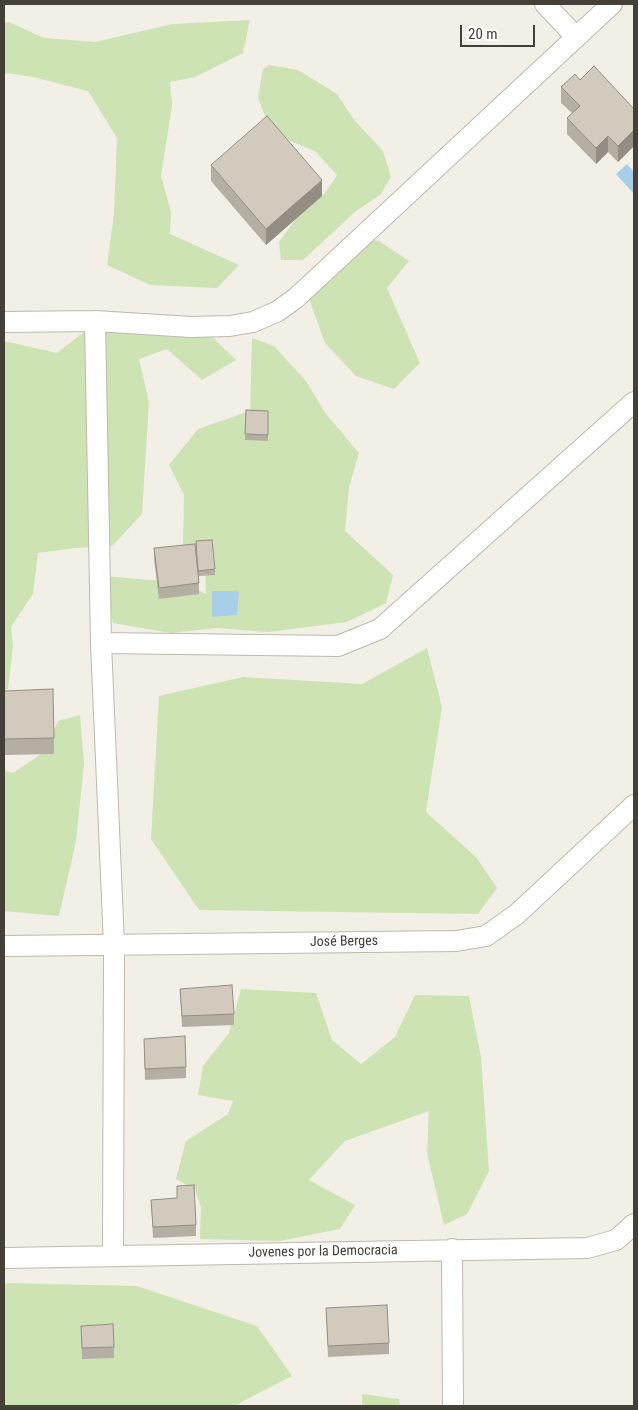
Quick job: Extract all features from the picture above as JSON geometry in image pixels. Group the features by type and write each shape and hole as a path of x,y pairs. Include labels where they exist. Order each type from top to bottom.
{"street":[{"path":"545,4 576,37"},
{"path":"4,322 95,321 191,327 230,326 253,322 278,311 303,291 612,4"},
{"path":"95,321 101,643 114,945 114,1256"},
{"path":"101,643 338,646 380,628 634,402"},
{"name":"José Berges","path":"4,946 456,941 486,936 518,914 634,805"},
{"name":"Jovenes por la Democracia","path":"4,1258 587,1248 616,1240 634,1224"},
{"path":"452,1249 453,1406"}],"green space":[{"path":"250,20 243,53 195,77 170,82 172,105 161,176 171,212 170,234 239,265 217,288 150,285 107,265 114,214 117,138 88,91 33,77 6,73 4,75 4,23 9,22 44,38 95,42 173,24"},
{"path":"269,65 298,70 337,94 355,121 383,151 391,177 380,195 356,211 303,260 281,260 279,242 302,210 325,193 337,175 315,151 290,141 267,121 258,98 263,69"},
{"path":"350,237 379,241 409,261 387,288 420,363 394,389 356,376 325,343 302,279"},
{"path":"93,325 208,333 236,360 202,380 167,349 139,359 149,402 142,514 112,546 38,553 33,594 11,627 13,646 8,689 4,690 4,341 57,353"},
{"path":"252,338 274,346 306,381 326,414 359,453 349,487 345,531 393,575 386,603 347,622 268,632 217,628 171,633 113,623 104,576 183,583 206,594 205,559 183,545 184,495 169,465 198,429 250,411"},
{"path":"427,648 442,707 426,812 476,857 497,888 478,914 199,910 151,839 159,696 243,677 362,684"},
{"path":"80,715 84,764 76,841 59,916 4,911 4,770 13,773 44,752 58,721"},
{"path":"241,989 316,993 332,1040 361,1064 395,1037 415,995 469,996 481,1057 489,1171 467,1214 444,1225 427,1153 429,1111 345,1141 309,1180 355,1205 340,1229 280,1241 200,1239 201,1207 195,1190 176,1179 186,1141 228,1114 233,1101 198,1095 203,1066 229,1033"},
{"path":"4,1283 137,1286 257,1326 292,1376 236,1406 4,1406"},
{"path":"362,1394 399,1399 400,1406 362,1406"}],"water":[{"path":"627,164 634,172 634,194 616,174"},
{"path":"212,591 239,591 237,615 212,617"}],"building":[{"path":"594,66 634,109 634,130 618,146 608,136 596,148 567,118 580,106 561,87 575,74 580,80"},
{"path":"267,116 322,180 266,229 211,165"},
{"path":"246,410 268,411 268,435 245,434"},
{"path":"212,540 215,569 198,571 196,541"},
{"path":"195,544 199,583 159,588 154,548"},
{"path":"53,689 54,738 4,739 4,691"},
{"path":"232,985 234,1014 182,1016 180,989"},
{"path":"185,1036 186,1067 145,1069 144,1039"},
{"path":"194,1185 196,1225 153,1227 151,1200 177,1198 177,1186"},
{"path":"387,1305 389,1343 328,1346 326,1308"},
{"path":"113,1324 114,1347 82,1348 81,1326"}]}
